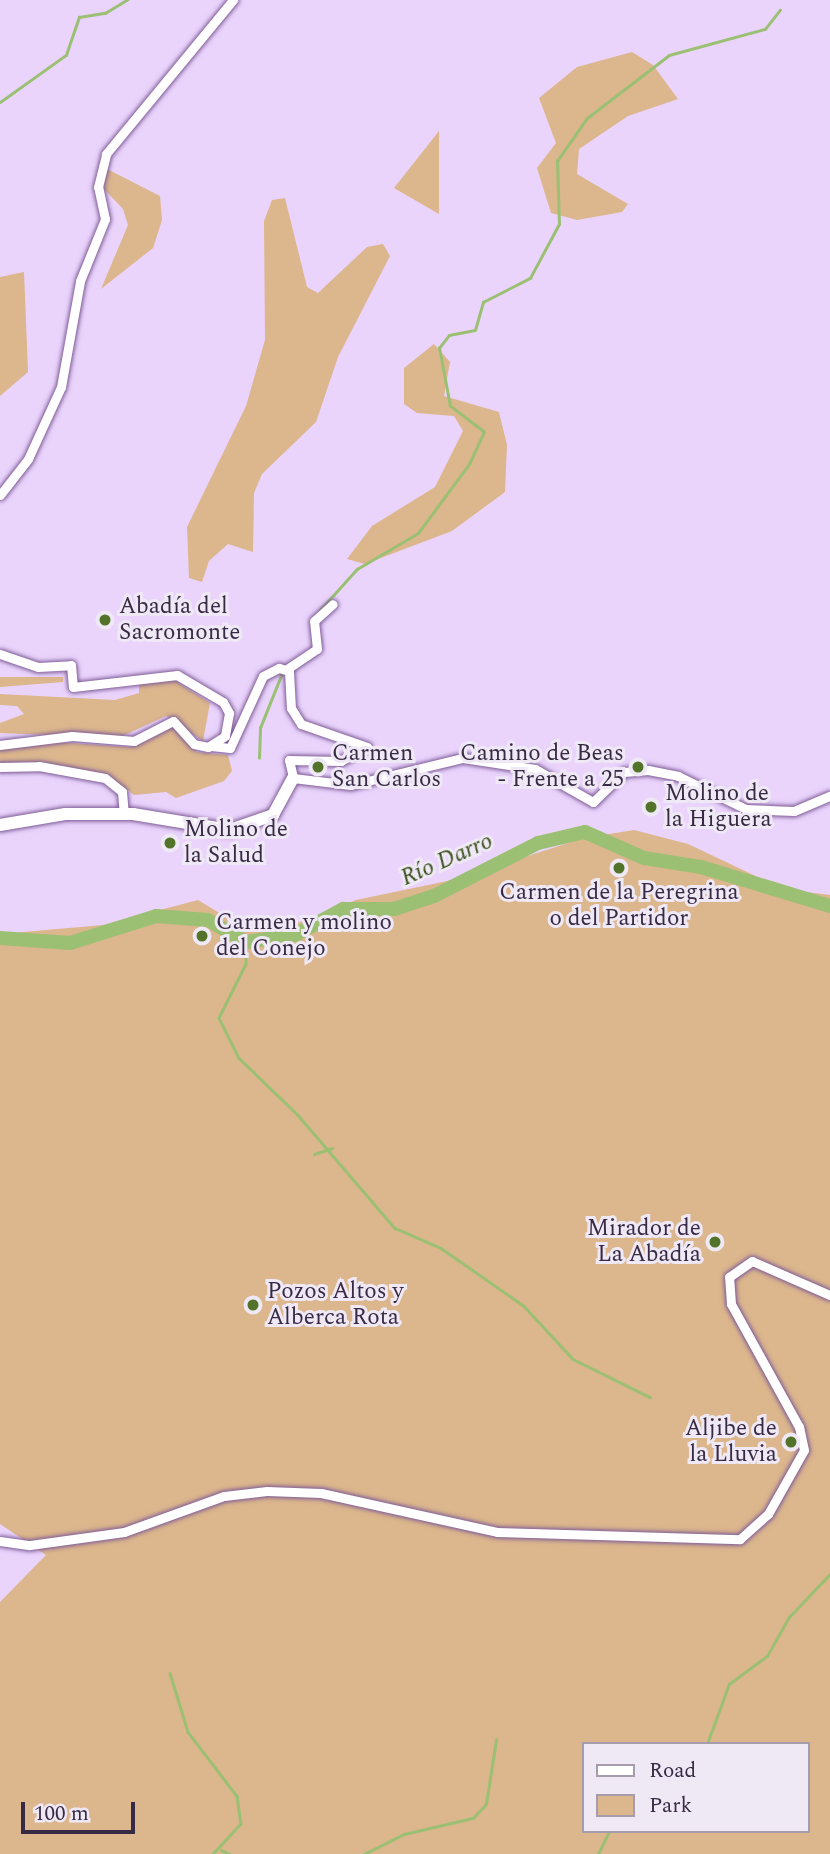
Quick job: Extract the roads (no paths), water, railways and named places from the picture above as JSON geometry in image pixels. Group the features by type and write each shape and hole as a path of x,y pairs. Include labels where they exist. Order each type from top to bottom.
{"street":[{"path":"0,495 28,459 61,387 79,281 105,219 98,187 106,153 233,0"},
{"path":"0,746 72,736 134,741 173,720 194,744 230,748 263,676 287,669 317,649 314,621 333,604"},
{"path":"0,654 38,667 71,665 78,687 184,677 223,702 229,713 225,736 211,746"},
{"path":"0,825 65,814 124,814 208,830 253,825 273,815 293,778 289,760 341,761 367,750 358,740 295,719 287,669"},
{"path":"293,778 320,784 351,785 463,758 534,769 593,802 624,772 648,770 678,776 746,809 794,811 830,796"},
{"path":"0,767 39,766 105,778 122,792 124,814"},
{"path":"0,1541 30,1545 124,1532 243,1492 299,1491 497,1532 740,1539 768,1514 804,1450 799,1427 731,1304 729,1277 752,1261 830,1295"}],"waterway":[{"path":"0,102 66,55 79,17 105,13 127,0"},
{"path":"319,611 357,569 418,533 469,464 484,432 450,406 439,348 449,335 475,330 483,302 530,278 559,224 557,161 587,118 669,55 765,29 780,10"},
{"path":"259,758 260,728 282,673"},
{"name":"Río Darro","path":"0,938 70,943 156,916 208,920 246,942 295,935 343,909 394,909 434,896 538,843 585,832 644,858 701,867 830,906"},
{"path":"246,942 246,964 219,1018 239,1058 298,1115 395,1228 441,1248 524,1306 573,1359 650,1397"},
{"path":"314,1154 332,1148"},
{"path":"708,1742 729,1684 767,1656 789,1617 830,1574"},
{"path":"170,1673 188,1732 237,1796 241,1824 213,1854"},
{"path":"364,1854 404,1834 473,1818 486,1804 496,1740"},
{"path":"598,1854 608,1833"},
{"path":"221,1850 230,1854"}],"place":[{"name":"Abadía del Sacromonte","path":"105,620"},
{"name":"Carmen San Carlos","path":"318,767"},
{"name":"Camino de Beas - Frente a 25","path":"638,767"},
{"name":"Molino de la Higuera","path":"651,807"},
{"name":"Molino de la Salud","path":"170,843"},
{"name":"Carmen de la Peregrina o del Partidor","path":"619,868"},
{"name":"Carmen y molino del Conejo","path":"202,936"},
{"name":"Mirador de La Abadía","path":"715,1242"},
{"name":"Pozos Altos y Alberca Rota","path":"253,1305"},
{"name":"Aljibe de la Lluvia","path":"791,1442"}]}
